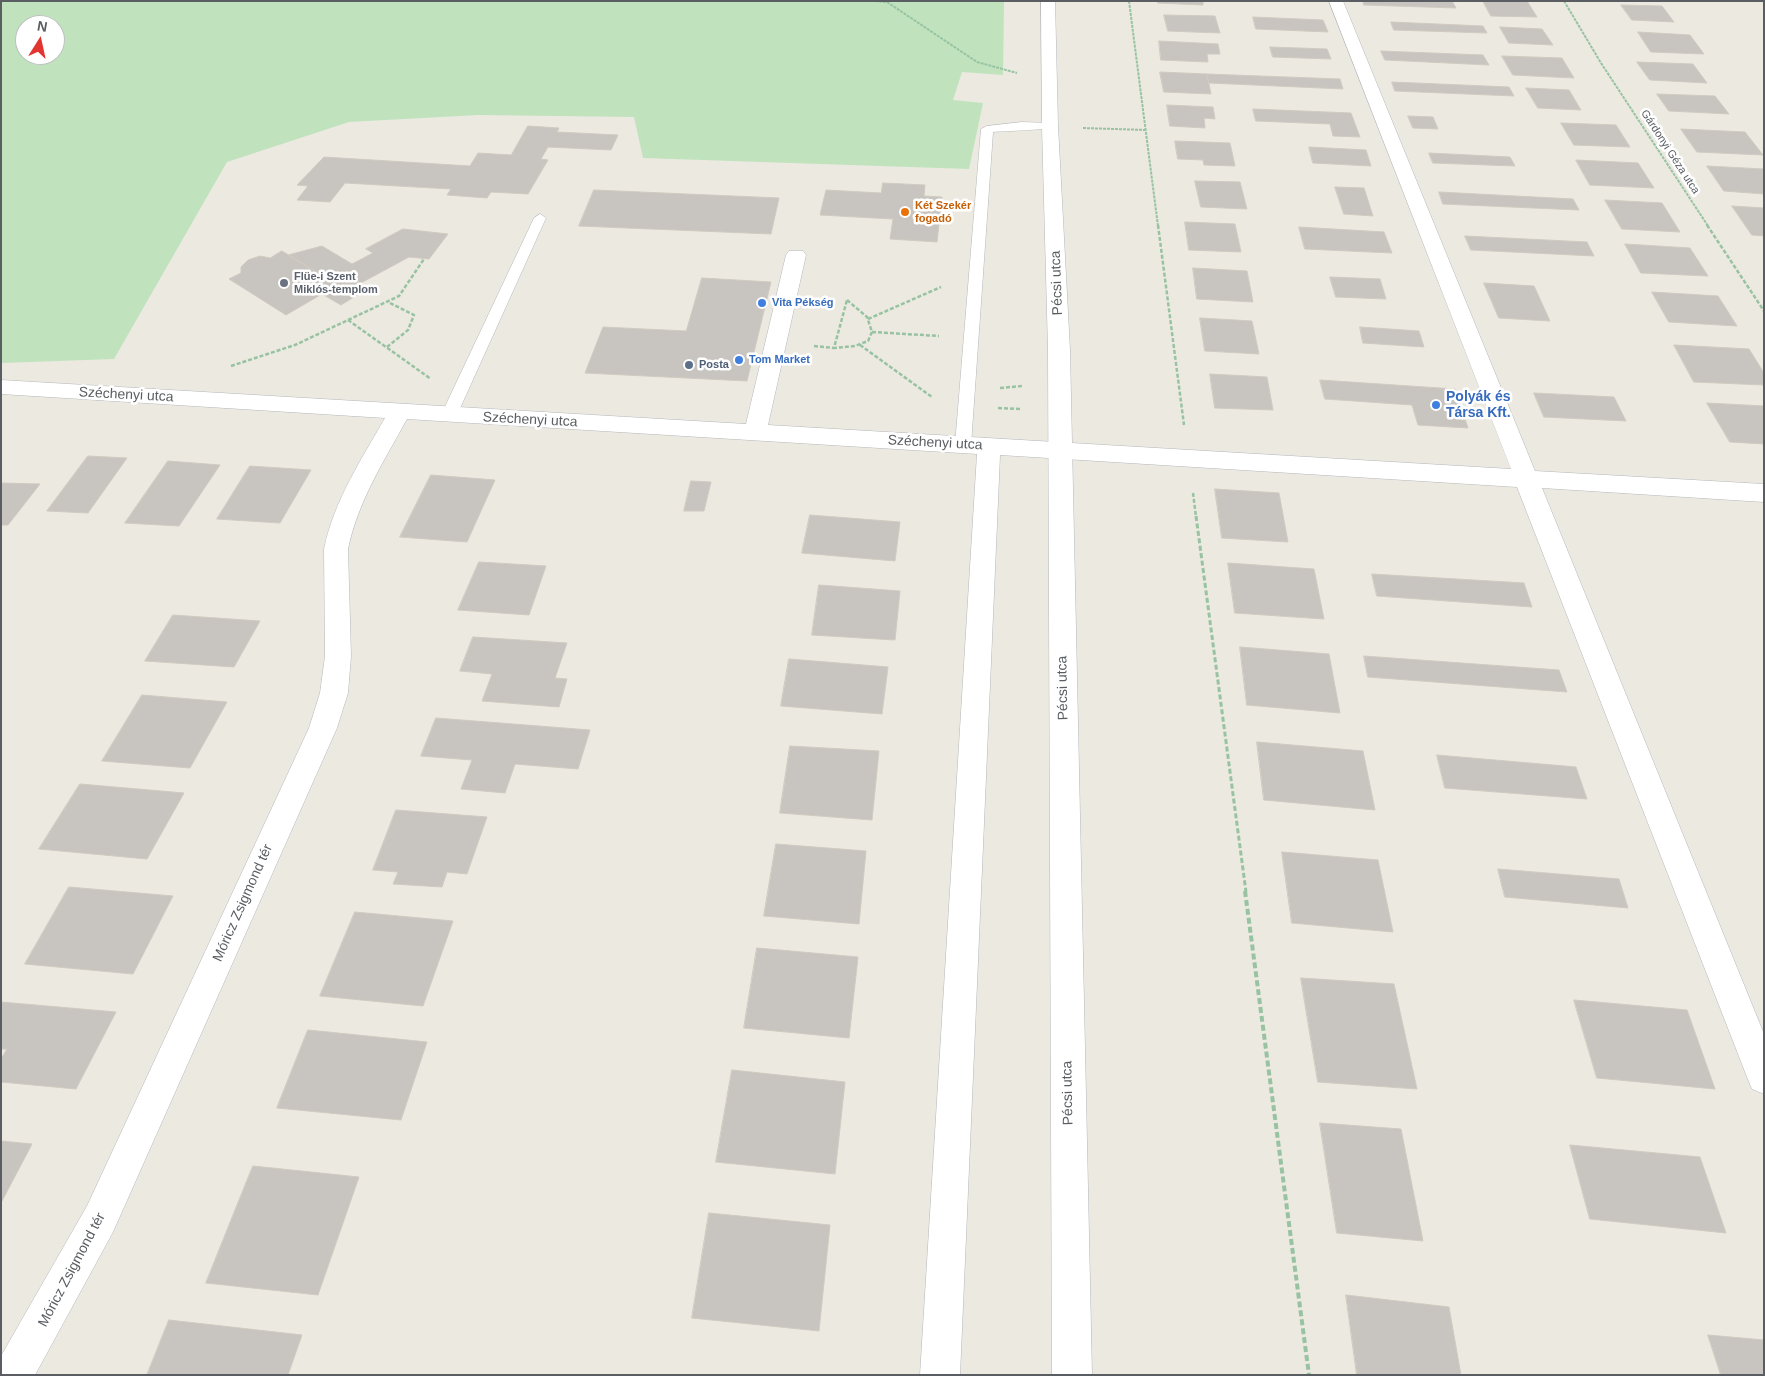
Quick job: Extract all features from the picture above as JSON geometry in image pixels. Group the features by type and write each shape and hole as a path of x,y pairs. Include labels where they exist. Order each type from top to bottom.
{"street":[{"name":"Pécsi utca","path":"1048,1 1050,126 1059,350 1072,1375"},
{"path":"1336,1 1764,1077"},
{"path":"755,432 796,255"},
{"name":"Széchenyi utca","path":"1,387 400,412 454,406 755,432 1764,493"},
{"name":"Móricz Zsigmond tér","path":"13,1375 100,1219 323,728 334,693 338,656 336,549 338,532 348,508 400,412"},
{"path":"940,1375 976,446"}],"lane":[{"path":"976,446 968,391 987,129 1028,125 1050,126"},
{"path":"454,406 540,218"}],"path":[{"path":"875,1 887,2 977,62 1020,74"},
{"path":"1129,1 1309,1375"},
{"name":"Gárdonyi Géza utca","path":"1564,1 1601,63 1764,311"},
{"path":"1050,126 1146,130"},
{"path":"225,368 295,345 388,302 398,296 424,259"},
{"path":"868,318 947,284"},
{"path":"814,346 834,348 860,345 868,341 872,332 868,318 863,311 847,300 834,348"},
{"path":"387,347 405,335 412,327 414,315 388,302"},
{"path":"348,320 387,347 454,406"},
{"path":"872,332 943,336"},
{"path":"860,345 939,402"}],"green space":[{"path":"1,1 1004,1 1003,75 962,72 953,100 983,103 969,169 643,158 634,117 478,115 349,122 227,162 114,359 1,363"}],"building":[{"path":"1158,1 1203,1 1203,5 1158,3"},
{"path":"1363,1 1452,1 1456,8 1364,5"},
{"path":"1483,1 1527,1 1537,17 1491,16"},
{"path":"1621,5 1662,6 1674,22 1632,20"},
{"path":"1164,15 1215,16 1220,33 1168,31"},
{"path":"1253,17 1323,20 1328,32 1256,29"},
{"path":"1391,22 1483,26 1487,33 1394,30"},
{"path":"1500,27 1542,29 1553,45 1509,43"},
{"path":"1638,32 1690,35 1704,54 1651,52"},
{"path":"1159,41 1218,44 1220,54 1207,54 1208,62 1161,60"},
{"path":"1270,47 1327,49 1331,59 1273,57"},
{"path":"1381,51 1483,55 1489,65 1385,60"},
{"path":"1502,56 1562,58 1574,78 1513,75"},
{"path":"1637,62 1693,64 1707,83 1650,80"},
{"path":"1160,72 1207,74 1211,94 1164,92"},
{"path":"1207,74 1340,79 1343,89 1209,83"},
{"path":"1392,82 1509,87 1514,96 1395,91"},
{"path":"1526,88 1569,90 1581,110 1538,108"},
{"path":"1657,94 1715,96 1729,114 1669,111"},
{"path":"1167,105 1213,107 1215,119 1204,118 1205,128 1170,126"},
{"path":"1253,109 1351,113 1360,137 1333,136 1330,124 1256,121"},
{"path":"1408,116 1433,117 1438,129 1413,128"},
{"path":"1561,123 1616,125 1630,147 1574,145"},
{"path":"528,126 559,128 557,132 618,135 611,150 548,147 541,159 548,160 528,194 491,192 487,198 447,195 451,189 345,183 330,202 297,200 308,186 297,185 324,157 470,166 478,153 511,155"},
{"path":"1681,129 1745,132 1763,155 1697,152"},
{"path":"1175,141 1230,143 1235,166 1204,165 1203,160 1178,159"},
{"path":"1309,147 1366,150 1371,166 1313,163"},
{"path":"1429,153 1510,157 1515,166 1433,163"},
{"path":"1576,160 1638,163 1654,188 1590,185"},
{"path":"1707,166 1764,169 1764,194 1724,191"},
{"path":"1195,181 1240,182 1247,209 1201,207"},
{"path":"883,183 925,185 924,196 942,197 937,242 890,239 893,219 820,215 826,190 881,193"},
{"path":"1335,187 1364,188 1373,216 1344,214"},
{"path":"594,190 779,198 771,234 579,226"},
{"path":"1439,192 1573,199 1579,210 1443,204"},
{"path":"1605,200 1662,203 1680,232 1622,229"},
{"path":"1732,206 1764,208 1764,236 1752,235"},
{"path":"1185,222 1235,224 1241,252 1189,250"},
{"path":"1299,227 1384,232 1392,253 1305,249"},
{"path":"403,229 448,234 429,259 409,257 359,284 352,281 341,287 288,255 322,246 352,264 373,253 366,249"},
{"path":"1465,236 1587,242 1594,256 1471,250"},
{"path":"1625,244 1690,248 1708,276 1641,273"},
{"name":"Flüe-i Szent Miklós-templom","path":"282,251 341,287 352,281 367,289 341,305 322,294 286,315 229,279 241,273 241,267 248,260 260,256 270,258"},
{"path":"1193,268 1247,271 1253,302 1197,299"},
{"path":"1330,277 1380,279 1386,299 1336,297"},
{"path":"702,278 771,282 747,381 585,373 603,327 686,331"},
{"path":"1484,283 1534,286 1550,321 1499,318"},
{"path":"1652,292 1718,296 1737,326 1669,322"},
{"path":"1200,318 1252,321 1259,354 1205,351"},
{"path":"1360,327 1419,331 1424,347 1363,343"},
{"path":"1674,345 1749,349 1764,373 1764,385 1694,382"},
{"path":"1210,374 1267,377 1273,410 1215,408"},
{"path":"1320,380 1455,389 1468,428 1418,425 1412,405 1325,399"},
{"path":"1534,393 1614,397 1626,421 1544,417"},
{"path":"1707,403 1764,406 1764,444 1730,442"},
{"path":"88,456 127,458 88,513 47,511"},
{"path":"168,461 220,465 179,526 125,523"},
{"path":"250,466 311,470 280,523 217,519"},
{"path":"431,475 495,480 467,542 400,537"},
{"path":"691,481 711,482 704,511 684,511"},
{"path":"1,483 40,484 8,525 1,525"},
{"path":"1215,489 1279,493 1288,542 1222,538"},
{"path":"810,515 900,522 895,561 802,553"},
{"path":"479,562 546,566 529,615 458,610"},
{"path":"1228,563 1314,569 1324,619 1235,613"},
{"path":"1372,574 1524,583 1532,607 1377,596"},
{"path":"819,585 900,591 895,640 812,635"},
{"path":"173,615 260,621 234,667 145,661"},
{"path":"473,637 567,643 555,678 567,679 559,707 482,701 492,674 460,671"},
{"path":"1240,647 1329,654 1340,713 1247,705"},
{"path":"1364,656 1559,670 1567,692 1368,677"},
{"path":"789,659 888,667 882,714 781,706"},
{"path":"142,695 227,702 190,768 102,761"},
{"path":"436,718 590,730 578,769 515,764 505,793 461,789 472,760 421,756"},
{"path":"1257,742 1363,751 1375,810 1264,800"},
{"path":"790,746 879,751 872,820 780,813"},
{"path":"1437,755 1576,767 1587,799 1445,788"},
{"path":"80,784 184,793 147,859 39,849"},
{"path":"396,810 487,817 467,874 447,872 442,887 393,884 398,872 373,870"},
{"path":"776,844 866,851 859,924 764,916"},
{"path":"1282,852 1378,860 1393,932 1292,923"},
{"path":"1498,869 1619,879 1628,908 1505,897"},
{"path":"69,887 173,896 133,974 25,964"},
{"path":"355,912 453,921 423,1006 320,996"},
{"path":"757,948 858,957 849,1038 744,1028"},
{"path":"1301,978 1394,984 1417,1089 1318,1082"},
{"path":"1574,1000 1687,1010 1715,1089 1597,1078"},
{"path":"1,1002 116,1012 76,1089 1,1082 1,1059 7,1049 1,1049"},
{"path":"308,1030 427,1042 401,1120 277,1108"},
{"path":"732,1070 845,1082 835,1174 716,1162"},
{"path":"1320,1123 1401,1129 1423,1241 1337,1233"},
{"path":"1,1141 32,1144 1,1203"},
{"path":"1570,1145 1700,1157 1726,1233 1590,1219"},
{"path":"253,1166 359,1177 318,1295 206,1283"},
{"path":"709,1213 830,1225 819,1331 692,1318"},
{"path":"1346,1295 1449,1307 1461,1375 1357,1375"},
{"path":"169,1320 302,1335 288,1375 147,1375"},
{"path":"1708,1335 1764,1340 1764,1375 1721,1375"}],"place":[{"name":"Két Szekér fogadó","path":"905,212"},
{"name":"Flüe-i Szent Miklós-templom","path":"284,283"},
{"name":"Vita Pékség","path":"762,303"},
{"name":"Tom Market","path":"739,360"},
{"name":"Posta","path":"689,365"},
{"name":"Polyák és Társa Kft.","path":"1436,405"}]}
